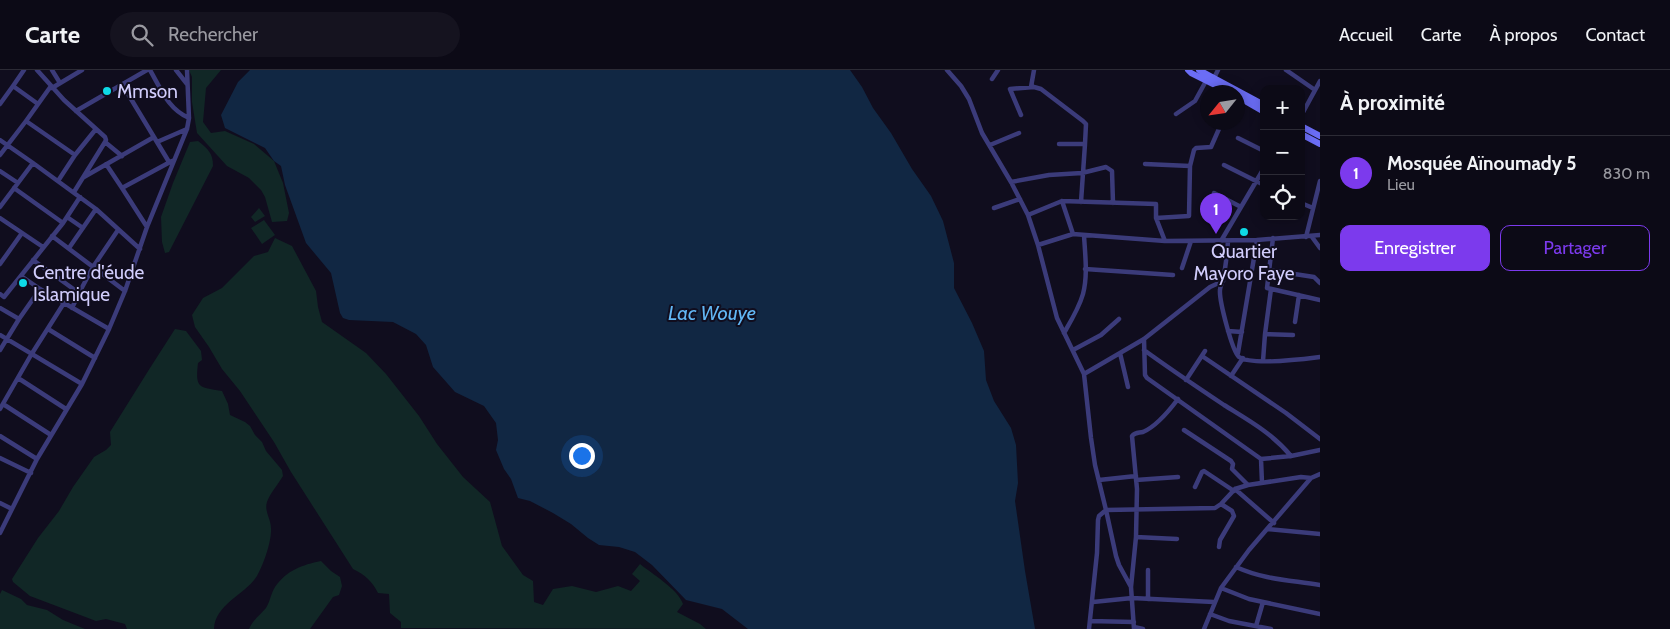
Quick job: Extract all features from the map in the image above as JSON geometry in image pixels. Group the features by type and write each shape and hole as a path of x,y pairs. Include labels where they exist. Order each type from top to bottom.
{"main road":[{"path":"1188,70 1214,85"},
{"path":"1198,70 1260,103"},
{"path":"1245,101 1260,110"},
{"path":"1305,128 1320,136"},
{"path":"1305,136 1320,144"}],"street":[{"path":"0,104 24,70"},
{"path":"37,70 51,87 106,140 74,192"},
{"path":"52,70 60,83"},
{"path":"0,155 51,87 82,70"},
{"path":"76,111 148,70 173,109 190,118"},
{"path":"176,70 188,85"},
{"path":"0,533 37,459 82,384 125,291 147,227 187,129 190,118 187,70"},
{"path":"947,70 969,99 982,133 1028,215 1038,245 1053,306 1084,374 1090,438 1099,480 1119,565 1132,587"},
{"path":"992,79 998,70"},
{"path":"1031,87 1034,70"},
{"path":"1214,78 1218,70"},
{"path":"1286,70 1292,72 1316,90"},
{"path":"1176,114 1195,101 1206,81"},
{"path":"1305,109 1320,81"},
{"path":"122,84 169,162"},
{"path":"13,86 38,104"},
{"path":"1020,115 1010,89 1031,87 1041,89 1086,124 1081,202"},
{"path":"26,121 76,155"},
{"path":"58,181 96,129"},
{"path":"157,142 187,129"},
{"path":"1156,218 1189,216 1190,166 1194,150 1196,148 1211,147 1218,130"},
{"path":"990,145 1019,133"},
{"path":"84,177 154,136"},
{"path":"1238,138 1260,149"},
{"path":"0,140 96,209 140,250"},
{"path":"105,142 122,156"},
{"path":"1059,144 1085,144"},
{"path":"122,188 175,159"},
{"path":"0,207 33,162"},
{"path":"106,164 147,227"},
{"path":"1145,164 1190,166"},
{"path":"1224,166 1260,183"},
{"path":"1011,182 1049,175 1082,173 1106,167 1110,168 1112,172 1113,203"},
{"path":"0,171 16,186 64,223"},
{"path":"1220,241 1260,175"},
{"path":"1306,237 1320,181"},
{"path":"1214,194 1241,207"},
{"path":"0,301 2,295 21,276 64,223 80,197"},
{"path":"994,208 1020,199"},
{"path":"1028,215 1062,201 1156,204 1156,218 1165,241"},
{"path":"1062,201 1073,234"},
{"path":"1305,205 1313,208"},
{"path":"69,248 96,209"},
{"path":"67,217 83,228"},
{"path":"0,218 43,247"},
{"path":"72,308 93,267 118,230"},
{"path":"0,264 22,233"},
{"path":"1038,245 1073,234 1165,241 1228,241 1320,236"},
{"path":"1064,333 1082,296 1085,269 1084,235"},
{"path":"52,236 125,291"},
{"path":"1312,237 1320,248"},
{"path":"1273,238 1270,270 1266,286 1268,289 1300,294 1320,300"},
{"path":"1237,355 1257,240"},
{"path":"1182,268 1191,241"},
{"path":"1228,241 1220,300 1228,331 1237,355 1243,358 1264,361 1320,357"},
{"path":"33,260 80,293"},
{"path":"1085,269 1173,275"},
{"path":"1270,270 1314,277 1320,283"},
{"path":"21,276 109,329"},
{"path":"1084,374 1144,339 1210,287 1223,281"},
{"path":"0,350 40,289"},
{"path":"1264,361 1265,334 1271,290"},
{"path":"1295,322 1300,294"},
{"path":"51,435 1,407 64,303"},
{"path":"0,308 19,319"},
{"path":"1072,350 1101,335 1119,319"},
{"path":"48,329 95,358"},
{"path":"1228,331 1242,332"},
{"path":"1265,334 1293,335"},
{"path":"0,335 82,384"},
{"path":"1144,339 1146,377 1261,459 1320,450"},
{"path":"1144,350 1266,432 1280,443 1290,456"},
{"path":"1186,380 1206,351"},
{"path":"1120,353 1128,387"},
{"path":"1202,356 1286,413 1320,439"},
{"path":"1231,376 1243,358"},
{"path":"18,378 66,409"},
{"path":"1134,626 1132,587 1137,509 1132,436 1135,433 1144,431 1167,414 1178,399"},
{"path":"1184,430 1231,461 1233,464 1232,469 1248,485"},
{"path":"0,436 37,459"},
{"path":"0,458 31,473"},
{"path":"1261,459 1262,483"},
{"path":"1195,487 1204,471 1234,490 1274,523"},
{"path":"1099,480 1178,476"},
{"path":"1089,629 1093,602 1098,520 1099,516 1106,510 1215,508 1234,490 1248,485 1301,476 1312,478 1319,476"},
{"path":"1204,629 1221,588 1236,567 1312,478"},
{"path":"0,503 12,509"},
{"path":"1219,547 1220,540 1234,516 1232,512 1221,504"},
{"path":"1268,530 1320,534"},
{"path":"1136,537 1177,539"},
{"path":"1236,567 1258,576 1320,585"},
{"path":"1148,570 1148,599"},
{"path":"1221,588 1247,598 1320,614"},
{"path":"1093,602 1132,598 1214,602"},
{"path":"1252,627 1263,602"},
{"path":"1210,614 1252,627 1271,629"},
{"path":"1090,621 1134,626 1143,629"}],"green space":[{"path":"189,70 221,70 206,88 203,122 211,133 225,131 254,144 274,161 283,183 289,213 287,221 272,222 265,197 261,190 249,178 227,166 197,133 192,102 192,77"},
{"path":"198,141 209,152 213,166 169,252 165,253 162,242 161,217 190,142"},
{"path":"259,208 265,216 255,222 251,217"},
{"path":"264,220 275,235 262,244 251,228"},
{"path":"275,238 292,246 316,291 322,322 366,353 386,374 463,477 490,502 502,546 523,575 533,581 534,602 543,605 553,589 572,586 596,592 618,586 631,591 640,581 632,574 640,564 670,587 680,598 683,604 677,612 706,629 401,628 401,622 390,613 389,594 378,593 368,579 353,569 274,442 240,391 222,369 195,327 192,315 203,298 222,288 254,256 268,252"},
{"path":"175,329 186,331 201,351 202,360 198,363 197,372 200,385 208,389 222,391 228,404 230,415 250,426 266,451 282,470 283,476 267,502 266,509 271,525 271,533 267,553 257,576 252,583 219,613 214,629 127,629 125,624 106,619 96,621 30,596 12,579 94,457 111,445 110,432"},
{"path":"321,561 340,577 342,586 339,595 333,597 310,629 249,629 266,608 275,587 285,576 307,564"},
{"path":"2,590 21,599 27,605 47,610 63,620 85,629 0,629 0,594"}],"water":[{"name":"Lac Wouye","path":"250,70 850,70 931,196 943,221 954,263 954,288 984,351 986,380 994,401 1011,428 1016,445 1018,483 1015,501 1035,629 748,629 722,609 686,600 652,565 635,552 619,547 599,545 553,513 530,501 518,498 511,479 504,469 496,450 498,440 496,423 484,406 455,392 433,367 426,345 416,334 393,322 349,320 343,318 340,313 331,273 306,243 285,185 281,166 274,161 265,148 225,128 221,115 238,82"}],"place":[{"name":"Mmson","path":"107,91"},
{"name":"Quartier Mayoro Faye","path":"1244,232"},
{"name":"Mosquée Aïnoumady 5","path":"1216,234"},
{"name":"Centre d'éude Islamique","path":"23,283"}]}
